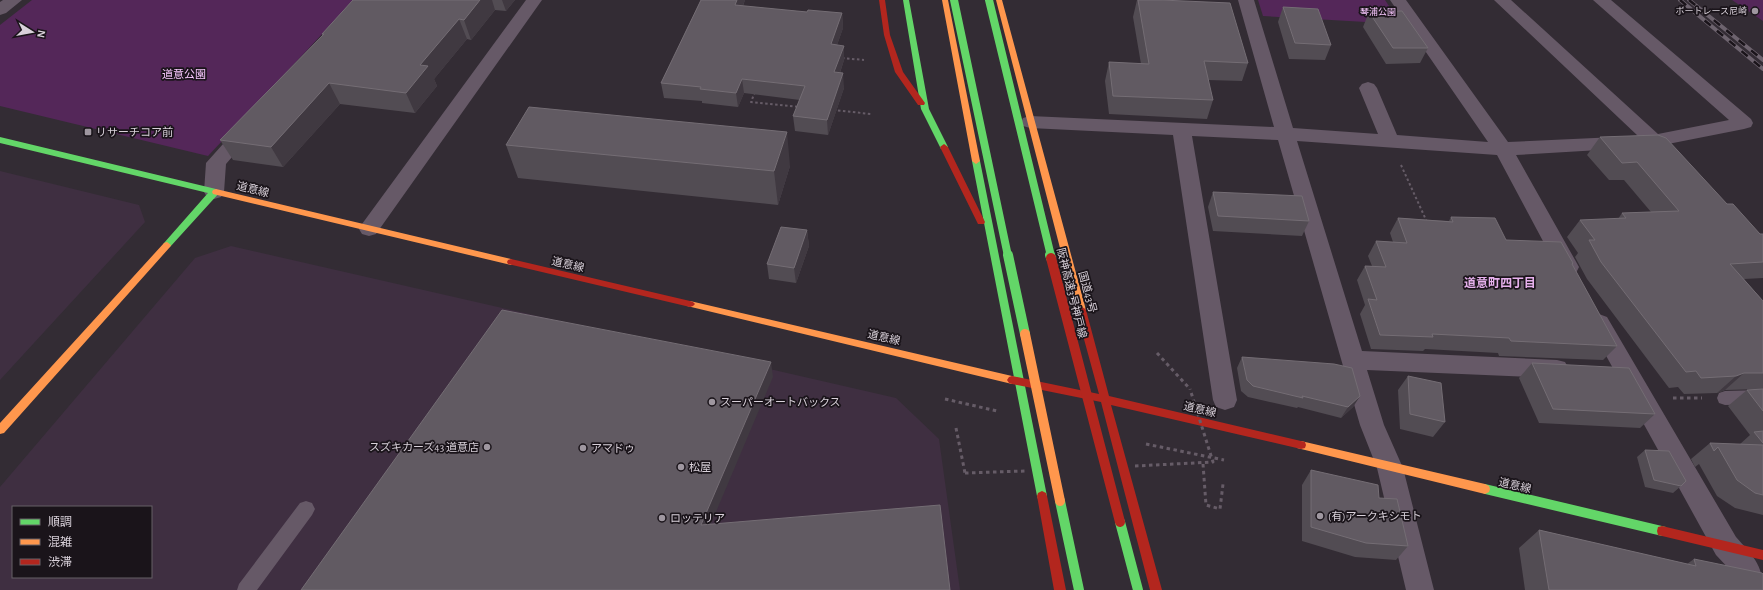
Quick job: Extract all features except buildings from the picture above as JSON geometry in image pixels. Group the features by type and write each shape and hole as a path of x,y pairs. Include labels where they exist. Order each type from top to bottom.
{"main road":[{"path":"882,0 886,36 899,72 925,109 994,248"},
{"path":"906,0 925,109"},
{"path":"945,0 994,248 1018,381 1060,590"},
{"path":"954,0 1079,590"},
{"name":"阪神高速3号神戸線","path":"989,0 1059,290 1138,590"},
{"name":"国道43号","path":"999,0 1030,122 1156,590"},
{"name":"道意線","path":"0,140 369,229 1018,381 1105,399 1390,468 1763,554"},
{"path":"0,430 214,192"}],"street":[{"path":"0,10 14,0"},
{"path":"369,229 534,0"},
{"path":"1246,0 1354,360 1372,425 1390,468 1420,590"},
{"path":"1398,0 1503,149 1576,282"},
{"path":"1502,0 1671,156"},
{"path":"1030,122 1286,134 1503,149 1654,141 1744,123 1602,0"},
{"path":"1368,88 1390,141"},
{"path":"214,192 216,164 259,117"},
{"path":"1182,129 1225,400"},
{"path":"1591,310 1726,546 1743,564 1756,590"},
{"path":"1354,360 1579,370"},
{"path":"1603,371 1626,372"}],"lane":[{"path":"1725,398 1763,397"},
{"path":"246,590 306,509"}],"path":[{"path":"842,58 864,60"},
{"path":"756,89 751,102 803,107"},
{"path":"826,109 871,114"},
{"path":"1390,141 1429,225"},
{"path":"1158,353 1190,389"},
{"path":"1641,398 1725,398"},
{"path":"956,428 965,473"},
{"path":"1203,464 1206,505 1220,509 1223,484"}],"shaded area":[{"path":"0,171 139,205 145,222 0,380"},
{"name":"アマドゥ","path":"231,246 896,398 939,439 960,590 0,590 0,487 195,258"}],"green space":[{"name":"道意公園","path":"32,0 354,0 208,156 0,106 0,25"},
{"name":"琴浦公園","path":"1258,0 1385,0 1401,24 1263,16"},
{"name":"ボートレース尼崎","path":"1732,0 1763,0 1763,21"}],"railway":[{"path":"1680,0 1763,69"},
{"path":"1689,0 1763,60"}],"traffic: fast":[{"path":"906,0 925,109 944,147"},
{"path":"954,0 1025,334"},
{"path":"989,0 1051,258"},
{"path":"0,140 216,192"},
{"path":"976,161 1042,496"},
{"path":"167,245 214,192"},
{"path":"1485,489 1662,531"},
{"path":"1060,501 1079,590"},
{"path":"1120,522 1138,590"}],"traffic: slow":[{"path":"945,0 976,161"},
{"path":"999,0 1081,310"},
{"path":"216,192 511,262"},
{"path":"0,430 167,245"},
{"path":"690,304 1012,380"},
{"path":"1025,334 1060,501"},
{"path":"1301,445 1485,489"}],"traffic: jam":[{"path":"882,0 887,35 899,72 921,103"},
{"path":"944,147 981,222"},
{"path":"1051,258 1120,522"},
{"path":"511,262 690,304"},
{"path":"1081,310 1156,590"},
{"path":"1012,380 1105,399 1301,445"},
{"path":"1042,496 1060,590"},
{"path":"1662,531 1763,555"}],"place":[{"name":"ボートレース尼崎","path":"1755,11"},
{"name":"リサーチコア前","path":"88,132"},
{"name":"スーパーオートバックス","path":"712,402"},
{"name":"スズキカーズ43 道意店","path":"487,447"},
{"name":"アマドゥ","path":"583,448"},
{"name":"松屋","path":"681,467"},
{"name":"(有)アークキシモト","path":"1320,516"},
{"name":"ロッテリア","path":"662,518"}],"district":[{"name":"道意町四丁目","path":"1500,283"}]}
